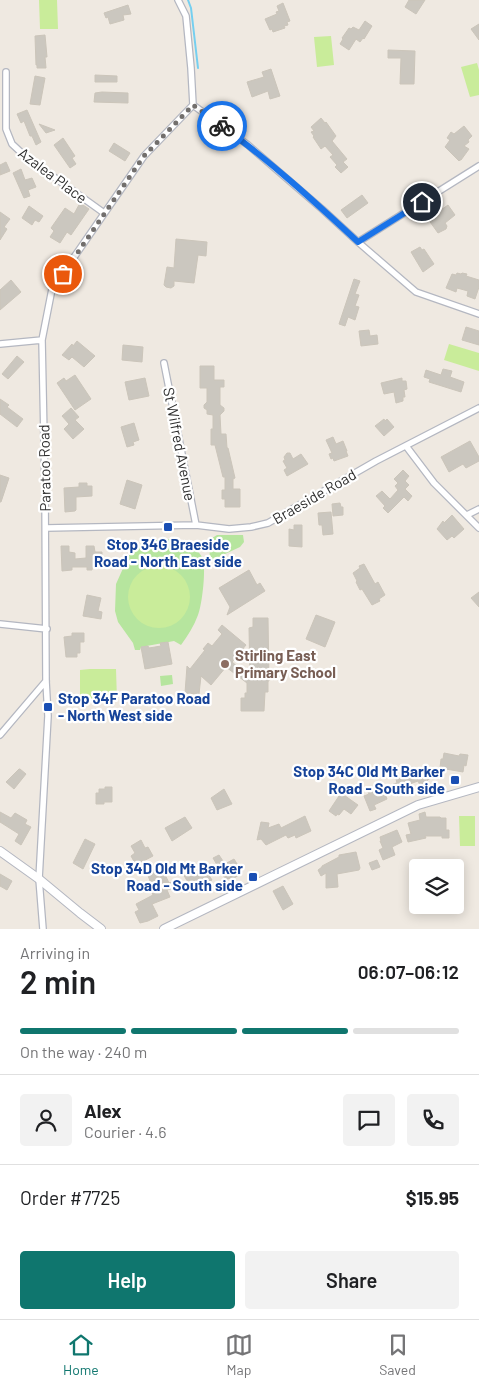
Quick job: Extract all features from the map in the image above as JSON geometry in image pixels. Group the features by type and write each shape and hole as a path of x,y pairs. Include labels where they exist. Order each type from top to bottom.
{"main road":[{"path":"164,929 418,805 479,787"},
{"path":"0,851 39,879 101,929"}],"street":[{"path":"178,0 186,16 193,105 248,145 416,292 479,314"},
{"name":"Azalea Place","path":"6,72 6,129 12,144 26,157 104,213"},
{"name":"Paratoo Road","path":"43,929 39,879 48,716 42,340 52,289 144,156 193,105"},
{"path":"358,242 479,166"},
{"path":"0,344 42,340"},
{"name":"St Wilfred Avenue","path":"164,363 196,525"},
{"name":"Braeside Road","path":"46,528 196,525 229,528 251,527 268,522 369,465 479,408"},
{"path":"406,446 434,483 479,528"},
{"path":"467,515 479,509"},
{"path":"0,624 47,628"},
{"path":"0,735 46,681"}],"green space":[{"path":"39,0 57,0 58,29 40,29"},
{"path":"331,36 334,65 317,67 314,37"},
{"path":"477,63 479,70 479,95 470,97 461,67"},
{"path":"449,344 479,353 479,371 444,360"},
{"path":"217,535 243,535 244,542 240,547 210,561 209,540"},
{"path":"170,539 192,546 202,557 204,576 200,610 193,627 181,645 174,641 141,647 140,650 135,650 133,643 118,622 115,611 116,584 129,555 144,541"},
{"path":"159,566 171,569 181,575 187,585 190,597 187,609 181,619 171,625 159,628 147,625 137,619 131,609 128,597 131,585 137,575 147,569"},
{"path":"116,669 117,700 80,701 80,670"},
{"path":"172,675 173,684 161,686 160,676"},
{"path":"459,816 475,816 475,846 460,846"}],"building":[{"path":"409,0 425,0 416,14 405,7"},
{"path":"283,3 290,21 287,22 288,25 284,26 285,28 273,32 272,29 270,30 265,19 277,14 276,12 279,11 277,6"},
{"path":"128,5 131,14 123,15 124,20 110,24 108,17 106,18 104,13"},
{"path":"365,21 372,26 364,39 360,42 356,39 349,50 340,44 349,28 353,27 359,30"},
{"path":"479,24 479,40 471,29"},
{"path":"45,35 46,68 37,68 35,36"},
{"path":"388,50 415,51 414,84 400,84 401,58 388,58"},
{"path":"271,69 280,96 270,99 268,91 252,97 247,82 264,77 262,72"},
{"path":"95,75 117,76 117,82 95,82"},
{"path":"35,76 45,78 40,105 30,104"},
{"path":"95,93 128,93 128,103 94,102"},
{"path":"27,110 41,142 36,145 24,121 21,123 17,114"},
{"path":"321,118 336,136 332,141 347,159 343,162 348,167 341,173 335,167 337,165 330,157 333,155 325,146 321,149 311,132 314,131 311,127"},
{"path":"39,124 55,130 46,133"},
{"path":"464,126 472,136 464,146 469,149 459,161 445,147 450,140 447,138 451,132 454,134"},
{"path":"63,138 75,156 72,158 76,164 70,168 54,145"},
{"path":"114,143 130,153 125,161 109,151"},
{"path":"6,162 10,171 0,175 0,165"},
{"path":"21,169 25,180 32,178 36,187 28,190 30,196 24,198 13,173"},
{"path":"362,195 368,203 347,218 341,210"},
{"path":"80,203 89,209 71,235 67,232 60,243 50,237 54,231 51,228 65,208 74,214"},
{"path":"448,205 455,215 445,223 446,229 438,233 428,219"},
{"path":"29,206 43,216 39,222 35,220 32,225 22,218"},
{"path":"0,212 10,219 4,227 7,229 0,240"},
{"path":"176,239 207,242 206,256 198,255 194,283 174,281 174,286 171,288 164,285 167,267 174,268"},
{"path":"420,247 422,250 424,249 434,264 423,272 411,252"},
{"path":"457,273 467,274 466,276 479,280 475,299 467,296 468,291 457,288 456,292 446,288 452,274 456,275"},
{"path":"354,279 360,281 355,294 359,295 355,306 359,307 355,320 348,317 345,326 339,324"},
{"path":"11,280 21,292 0,310 0,290"},
{"path":"466,327 479,331 479,345 462,340"},
{"path":"369,330 370,336 377,335 378,344 361,346 359,331"},
{"path":"77,341 95,356 84,367 72,357 69,360 62,355"},
{"path":"123,345 143,347 142,362 122,360"},
{"path":"17,356 24,362 8,379 2,374"},
{"path":"200,366 214,366 214,380 224,380 224,387 220,387 220,405 224,408 220,415 221,434 226,434 227,448 235,478 233,479 233,489 240,489 240,507 225,507 225,499 222,499 222,490 225,490 225,477 223,477 215,445 211,445 213,415 207,414 207,410 204,408 207,402 207,388 200,388"},
{"path":"443,369 452,371 450,377 464,382 461,392 429,382 430,379 424,377 426,370 441,375"},
{"path":"75,375 91,399 75,410 57,383 64,378 66,381"},
{"path":"145,378 149,396 129,400 125,382"},
{"path":"402,378 402,381 406,381 407,389 404,390 405,397 403,397 403,401 396,403 394,392 384,394 381,383"},
{"path":"0,399 23,419 17,427 0,414"},
{"path":"71,408 79,417 75,420 84,429 73,439 64,429 69,424 62,416"},
{"path":"384,419 385,421 387,419 394,427 384,436 375,426"},
{"path":"134,423 139,440 133,442 134,445 127,447 121,427"},
{"path":"333,437 336,444 343,441 348,456 334,461 333,458 331,459 329,454 332,453 326,440"},
{"path":"470,441 479,457 479,461 466,468 463,464 449,472 441,457"},
{"path":"287,453 290,453 293,459 301,454 308,464 287,476 284,470 287,468 283,461"},
{"path":"403,470 409,476 405,481 409,485 405,489 412,496 408,501 404,497 388,513 383,508 385,506 376,496 382,491 390,499 398,490 395,486 398,483 394,479"},
{"path":"0,475 9,478 1,502 0,502"},
{"path":"127,480 142,485 135,509 120,504"},
{"path":"79,483 87,483 87,486 92,486 92,496 76,497 76,510 65,512 64,488 79,487"},
{"path":"340,503 341,507 343,507 343,515 333,516 332,504"},
{"path":"331,512 333,534 323,535 322,525 319,525 318,513"},
{"path":"452,515 464,529 454,538 452,536 447,540 437,529 443,521 444,523"},
{"path":"294,525 302,525 302,547 289,546 289,529 294,530"},
{"path":"61,546 69,546 69,552 75,553 75,559 86,558 86,546 94,546 95,552 102,552 102,561 93,562 92,570 87,570 87,567 72,567 72,570 62,571"},
{"path":"364,564 375,584 378,582 385,595 379,599 380,601 372,605 362,589 360,590 353,573 360,568 359,566"},
{"path":"249,570 257,585 260,583 265,591 227,615 230,607 219,588"},
{"path":"479,592 479,607 471,598"},
{"path":"87,595 101,598 98,611 102,612 101,619 83,616"},
{"path":"316,615 335,622 325,647 306,639"},
{"path":"253,618 268,618 269,681 268,692 265,692 264,711 241,711 241,698 245,698 245,693 247,693 247,683 226,667 211,685 201,676 199,694 185,693 187,666 190,669 205,650 203,649 208,643 212,646 222,634 218,630 222,625 246,645 232,662 250,677 249,628 253,627"},
{"path":"72,633 84,633 84,642 80,642 80,653 77,653 77,657 66,657 64,637 72,636"},
{"path":"168,642 172,664 145,669 141,647 161,646 160,643"},
{"path":"444,753 459,756 460,754 468,755 463,772 440,768"},
{"path":"19,769 26,774 14,789 6,782"},
{"path":"411,770 412,774 429,770 432,778 420,785 418,781 407,785 407,787 402,788 404,793 397,796 393,784 397,783 396,779 401,778 400,774"},
{"path":"382,786 387,799 374,805 376,809 370,811 364,796 369,794 368,792"},
{"path":"105,787 112,787 112,802 96,804 96,793 99,793 99,789 105,789"},
{"path":"224,789 232,804 217,810 211,798"},
{"path":"341,793 358,805 351,814 344,809 336,816 329,811"},
{"path":"0,812 11,818 15,813 27,820 25,824 31,827 21,845 15,841 19,834 0,822"},
{"path":"425,812 426,817 446,818 446,830 449,830 449,838 425,836 426,838 408,842 406,835 411,834 408,823 420,820 419,814"},
{"path":"305,816 311,831 296,838 295,835 288,838 286,835 266,845 261,839 257,840 261,822 269,823 268,828 279,824 281,828"},
{"path":"185,817 192,828 172,841 165,828"},
{"path":"397,830 402,842 392,847 395,855 383,860 379,850 383,848 380,837"},
{"path":"85,839 95,844 83,869 73,863"},
{"path":"141,840 145,848 148,847 153,856 136,865 131,856 135,853 131,846"},
{"path":"356,852 359,870 337,874 338,887 326,888 326,873 321,876 318,870 339,857 339,855"},
{"path":"219,855 225,864 234,859 239,867 236,869 239,875 231,880 230,878 226,880 213,858"},
{"path":"377,860 380,867 372,870 369,863"},
{"path":"161,866 169,883 172,882 174,888 167,890 170,897 152,904 158,916 140,923 135,912 139,910 136,904 153,895 147,873"},
{"path":"205,869 212,880 194,892 183,874 190,870 193,876"},
{"path":"0,874 12,881 7,890 0,886"},
{"path":"283,886 293,904 283,910 273,891"}],"waterway":[{"path":"188,0 191,8 198,68"}],"way so far":[{"path":"63,274 144,156 193,105 222,126"}],"place":[{"name":"Stop 34G Braeside Road - North East side","path":"168,527"},
{"name":"Stirling East Primary School","path":"225,664"},
{"name":"Stop 34F Paratoo Road - North West side","path":"48,707"},
{"name":"Stop 34C Old Mt Barker Road - South side","path":"455,780"},
{"name":"Stop 34D Old Mt Barker Road - South side","path":"253,877"}],"route":[{"path":"222,126 248,145 358,242 422,202"}]}
